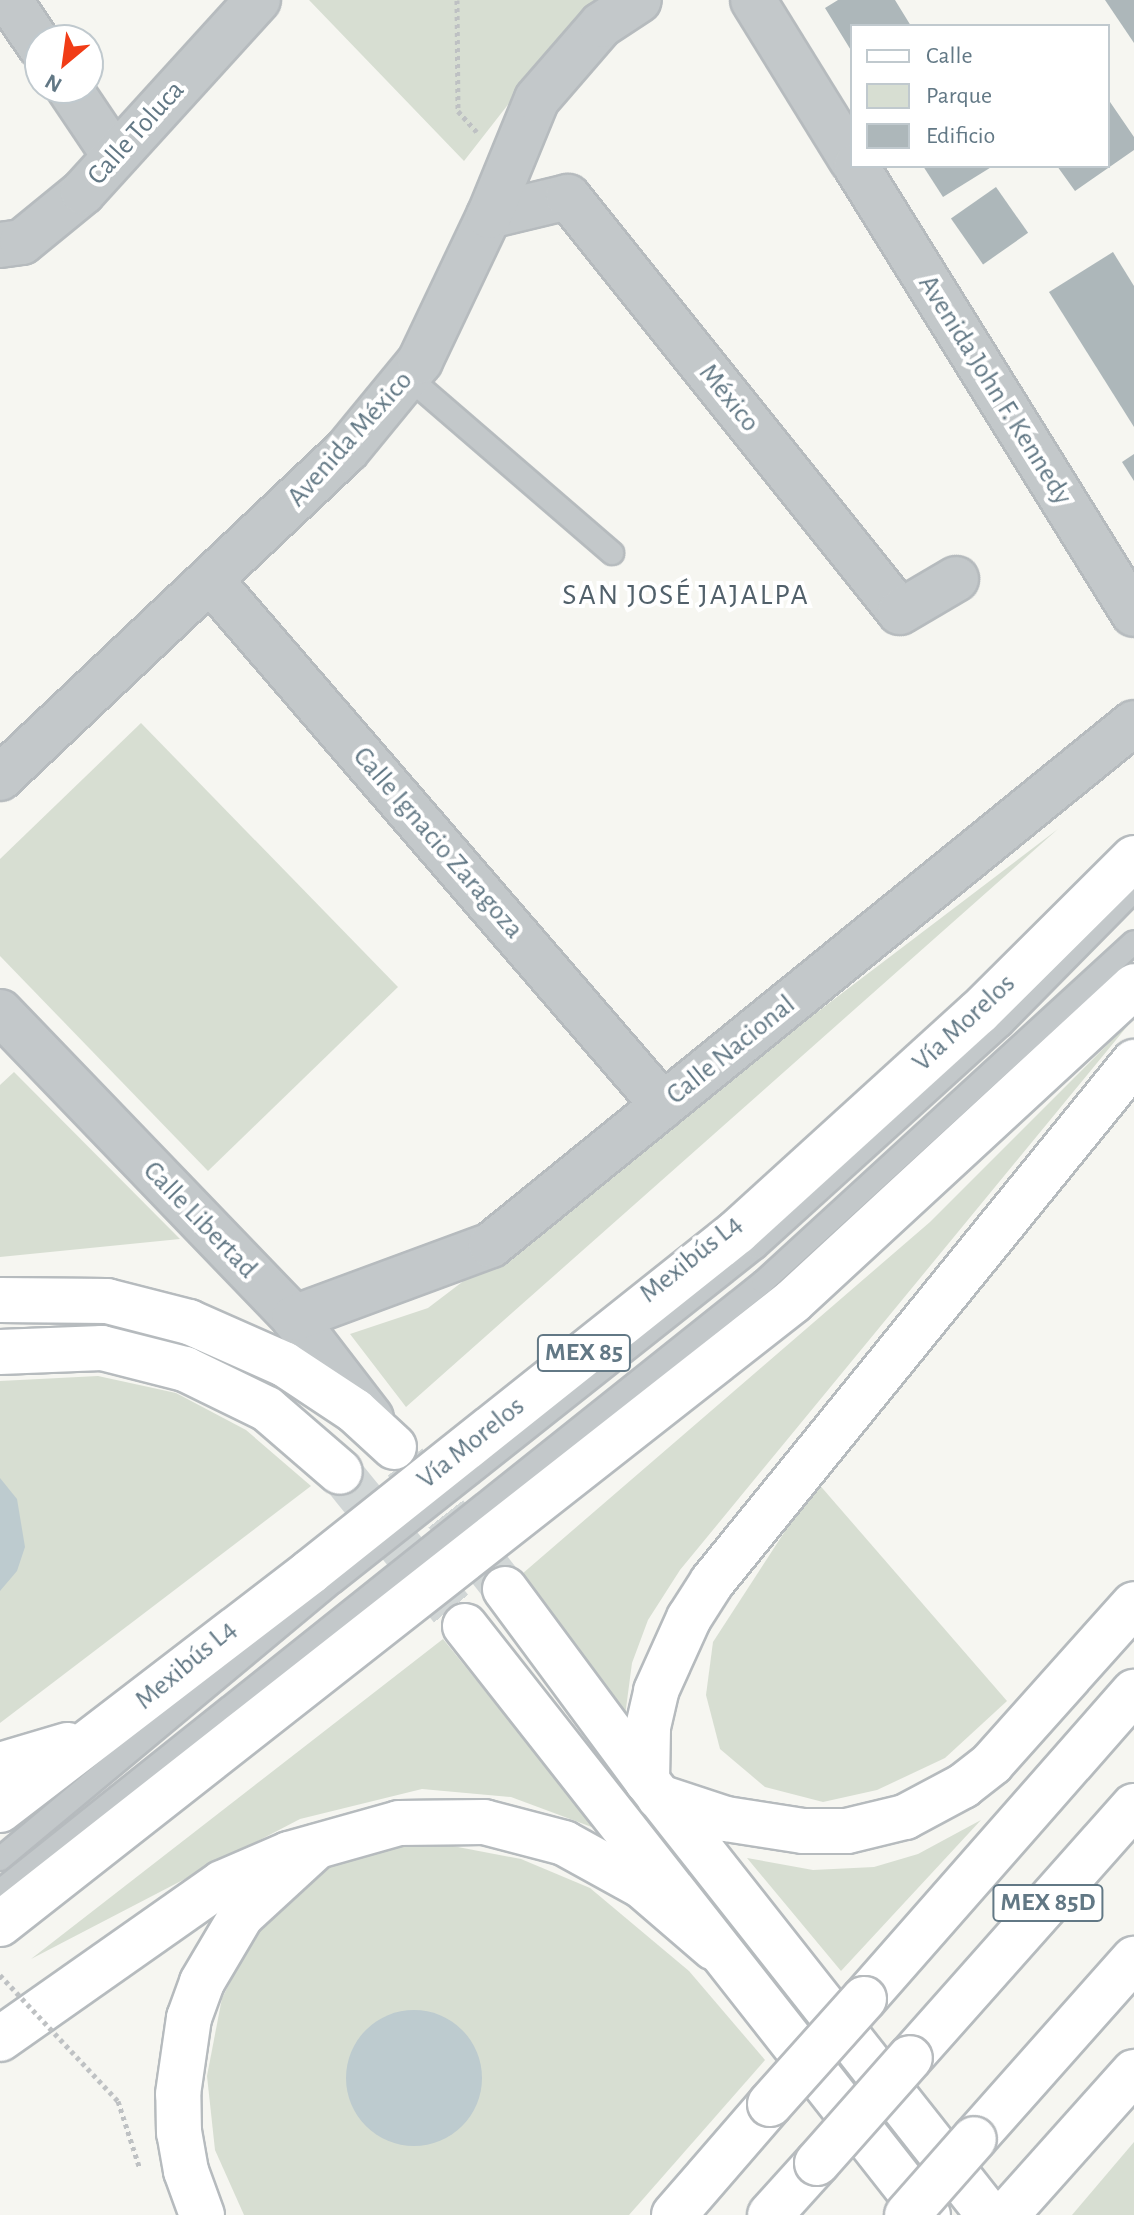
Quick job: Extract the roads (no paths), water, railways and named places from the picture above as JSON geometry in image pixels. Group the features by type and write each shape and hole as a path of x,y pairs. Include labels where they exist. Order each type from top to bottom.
{"main road":[{"name":"Vía Morelos","path":"0,1810 737,1232 978,1013 1134,858"},
{"name":"MEX 85","path":"0,1924 793,1301 1134,986"},
{"path":"653,1789 648,1727 656,1691 689,1618 712,1582 1134,1062"},
{"path":"0,1300 107,1301 189,1322 284,1364 390,1443"},
{"path":"0,1352 102,1348 185,1369 267,1409 340,1472"},
{"path":"505,1589 653,1789 1005,2210 1134,2072"},
{"path":"653,1789 726,1819 803,1831 847,1831 905,1817 963,1786 992,1763 1134,1604"},
{"path":"465,1626 714,1948 928,2215"},
{"path":"674,2215 1134,1692"},
{"path":"0,1765 44,1754 116,1721"},
{"name":"MEX 85D","path":"770,2215 1134,1806"},
{"path":"0,2039 222,1883 316,1847 399,1823 457,1820 525,1830 601,1861 642,1886 714,1948"},
{"path":"202,2215 186,2171 179,2133 178,2094 189,2018 208,1971 241,1916 316,1847"},
{"path":"907,2215 1134,1959"}],"street":[{"path":"9,0 25,24"},
{"name":"Calle Toluca","path":"0,245 22,242 83,192 258,0"},
{"name":"Avenida México","path":"0,778 212,582 347,450 420,361 489,216 537,99 601,25 639,0"},
{"path":"753,0 850,157"},
{"path":"80,104 114,155"},
{"name":"Avenida John F. Kennedy","path":"857,168 1134,614"},
{"name":"México","path":"489,216 568,197 900,612 956,579"},
{"name":"Calle Ignacio Zaragoza","path":"212,582 663,1105"},
{"name":"Calle Nacional","path":"294,1318 491,1245 1134,723"},
{"name":"Calle Libertad","path":"0,1012 294,1318 390,1443"}],"lane":[{"path":"407,376 612,553"},
{"name":"Mexibús L4","path":"0,1859 333,1582 756,1247 1001,1025 1134,890"},
{"name":"Mexibús L4","path":"0,1891 763,1282 1134,942"}],"tunnel":[{"path":"405,1462 505,1589"},
{"path":"340,1472 465,1626"}],"district":[{"name":"SAN JOSÉ JAJALPA","path":"686,595"}]}
